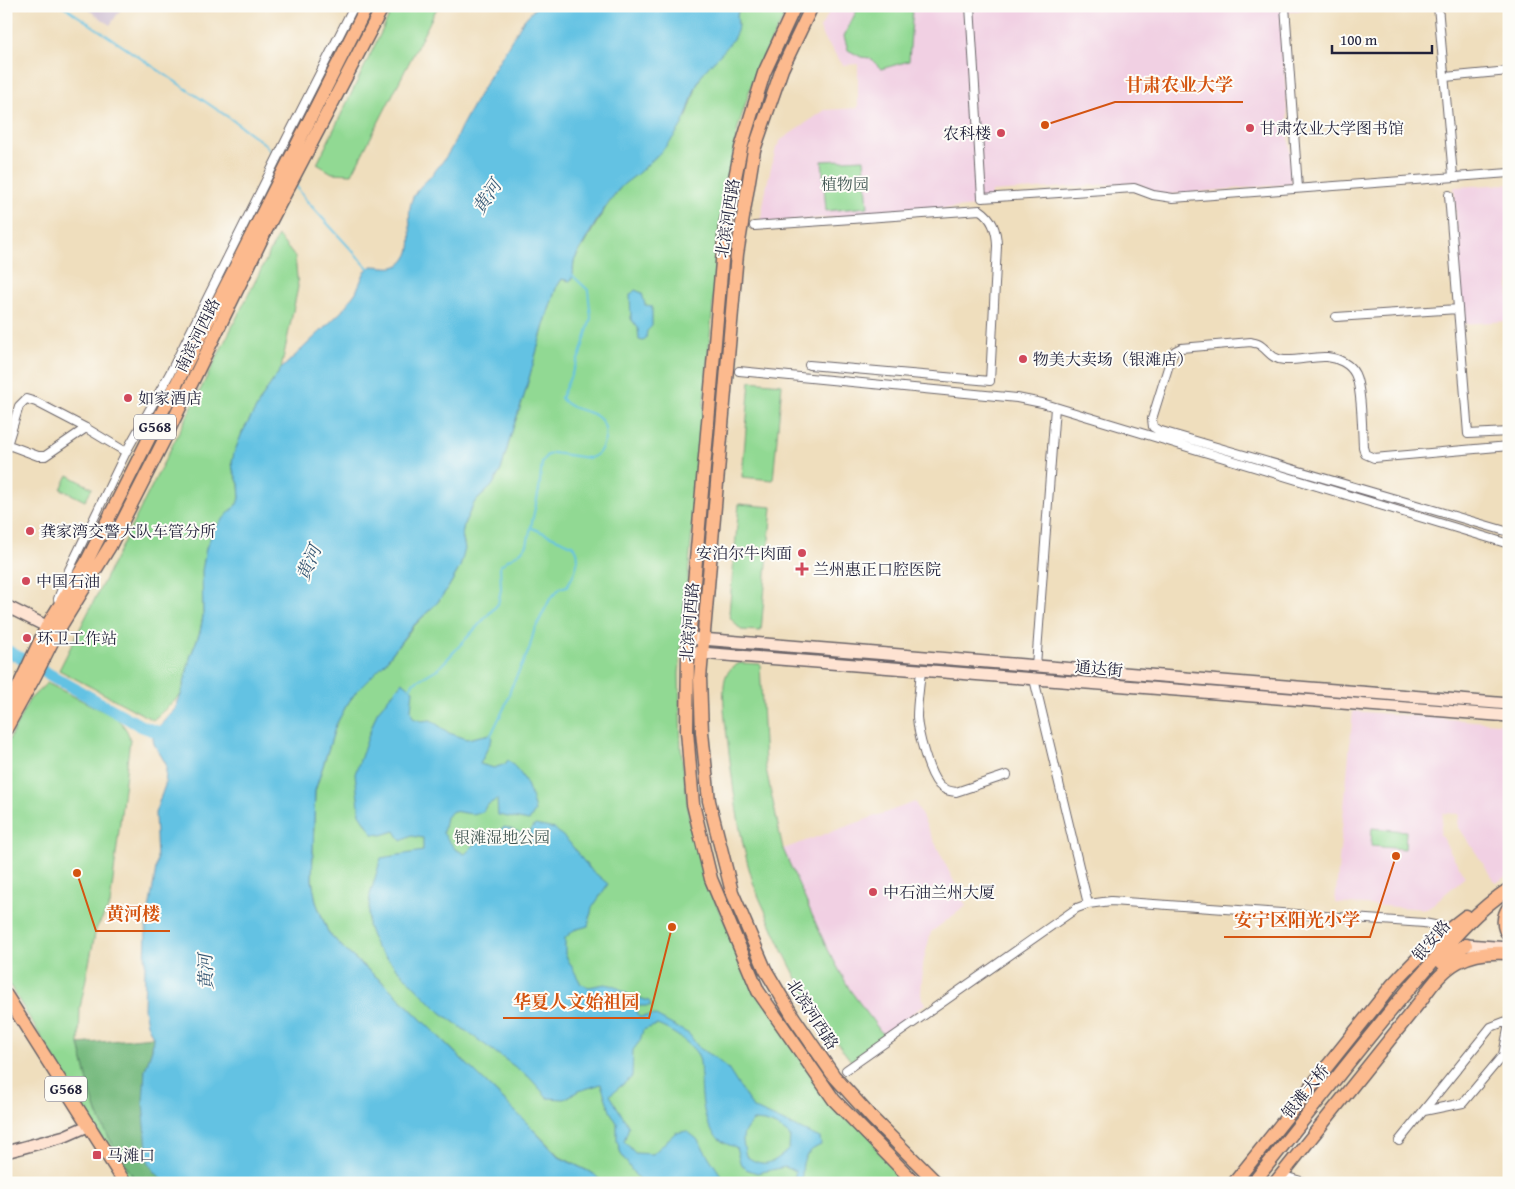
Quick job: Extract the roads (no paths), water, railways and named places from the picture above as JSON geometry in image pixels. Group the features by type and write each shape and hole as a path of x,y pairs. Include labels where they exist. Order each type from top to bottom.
{"main road":[{"name":"南滨河西路","path":"6,729 52,629 367,6"},
{"name":"南滨河西路","path":"297,145 383,6"},
{"name":"北滨河西路","path":"795,6 764,73 741,148 725,227 689,638 686,731 694,804 711,879 758,991 834,1100 915,1183"},
{"name":"北滨河西路","path":"812,6 782,69 754,150 737,254 700,678 702,732 709,801 732,892 765,969 794,1018 834,1076 937,1183"},
{"path":"6,606 52,629"},
{"name":"通达街","path":"689,638 1509,704"},
{"name":"通达街","path":"688,652 1509,716"},
{"name":"南滨河西路","path":"6,713 31,673"},
{"name":"银安路","path":"1386,1022 1458,933 1494,898 1509,889"},
{"path":"1234,1183 1393,984 1418,956 1450,928 1494,898"},
{"path":"1509,908 1504,917 1506,931 1509,935"},
{"path":"1466,945 1509,948"},
{"name":"银安路","path":"1386,1022 1453,952 1466,945"},
{"path":"1278,1179 1422,999 1434,980 1447,968 1463,959 1485,953 1509,953"},
{"name":"G568","path":"6,995 86,1124 106,1166 117,1183"},
{"name":"G568","path":"6,1006 125,1183"},
{"name":"银滩大桥","path":"1253,1183 1386,1022"},
{"name":"银滩大桥","path":"1261,1183 1386,1022"},
{"path":"6,1144 86,1124"},
{"path":"6,1152 64,1136 86,1124"}],"street":[{"name":"南滨河西路","path":"297,145 354,6"},
{"path":"970,6 982,198 1134,188 1153,195 1173,198 1509,173"},
{"path":"1285,6 1298,188"},
{"path":"1438,6 1453,176"},
{"path":"1445,77 1509,71"},
{"path":"1449,195 1468,434 1509,432"},
{"path":"754,226 980,210 988,215 994,228 998,246 990,381 809,365"},
{"name":"南滨河西路","path":"52,629 69,570 126,452 257,224"},
{"path":"1336,317 1458,309"},
{"path":"1509,446 1374,458 1365,454 1359,385 1355,373 1346,363 1325,356 1283,360 1274,357 1259,344 1251,342 1181,348 1175,351 1171,358 1152,419 1153,427 1158,430 1509,532"},
{"path":"739,371 1017,398 1055,407 1509,544"},
{"path":"86,428 46,456 38,456 7,445 19,406 26,399 36,402 86,428 126,452"},
{"path":"1036,666 1055,407"},
{"path":"921,670 917,718 921,741 934,778 940,786 948,791 956,792 1007,775"},
{"path":"1034,679 1088,904"},
{"path":"846,1070 1077,908 1088,904 1110,902 1385,920 1424,923 1450,928"},
{"path":"1399,1141 1491,1027 1509,1020"},
{"path":"1424,1110 1463,1103 1503,1055 1509,1024"},
{"path":"1278,1179 1308,1183"}],"water":[{"name":"黄河","path":"537,6 742,6 737,15 738,28 734,37 727,48 704,72 693,93 686,117 678,131 659,154 624,184 611,199 574,261 572,279 570,281 562,279 556,288 501,470 492,486 474,503 464,524 462,535 465,549 460,567 437,603 412,627 384,664 356,692 336,725 315,791 312,880 316,902 328,932 347,952 387,986 526,1122 559,1157 594,1174 603,1183 166,1183 155,1172 148,1161 143,1102 145,1070 152,1049 153,1037 147,1024 144,1009 146,926 157,860 155,813 165,785 166,772 166,764 154,744 153,738 154,732 175,709 200,632 203,616 202,571 206,548 214,529 237,504 240,498 239,484 233,470 234,453 242,433 281,369 342,311 356,292 365,271 372,266 395,267 406,258 411,243 410,209 416,192 447,155 499,60 523,21"},
{"path":"635,290 642,293 645,305 652,306 652,326 647,331 646,338 643,341 639,340 638,328 631,319 630,295"},
{"path":"402,682 413,690 411,710 413,718 421,721 431,720 449,733 467,739 490,734 492,739 480,764 494,768 505,764 508,760 526,783 535,811 529,821 498,815 497,799 486,806 483,812 472,814 453,811 446,817 443,833 455,849 465,854 476,843 505,827 527,835 535,825 555,829 569,842 589,868 608,884 592,908 588,926 574,930 565,938 565,954 581,984 589,987 605,984 615,986 629,995 649,1001 651,1006 636,1006 639,1017 654,1015 689,1034 699,1048 713,1056 728,1069 753,1108 820,1138 821,1145 810,1151 805,1158 802,1168 802,1180 831,1183 792,1183 795,1179 795,1171 785,1167 757,1173 746,1169 740,1162 736,1147 725,1143 717,1137 706,1120 702,1099 700,1062 697,1053 681,1038 657,1025 643,1030 640,1041 633,1050 632,1077 610,1095 629,1127 624,1141 635,1153 653,1154 675,1133 687,1131 697,1139 726,1183 643,1183 635,1175 621,1154 617,1141 617,1123 610,1111 601,1084 579,1091 564,1099 548,1098 529,1077 440,1012 376,947 368,926 370,895 381,858 423,851 423,838 412,836 401,841 395,831 382,835 373,834 360,814 355,774 377,712","holes":["753,1121 764,1122 781,1129 790,1136 789,1149 769,1163 758,1162 746,1156 743,1137"]}],"waterway":[{"path":"63,6 231,119 265,144 274,157"},
{"path":"295,184 305,199 369,269"},
{"path":"409,690 413,683 439,668 498,604 501,589 500,566 518,554 527,545 539,490 542,463 546,456 553,453 589,458 598,454 604,443 605,431 600,419 595,415 571,406 561,398 580,355 591,318 588,290 572,275"},
{"path":"490,737 529,650 534,631 550,599 560,588 567,586 577,566 578,554 572,545 532,528"},
{"path":"6,650 141,726 169,736"}],"place":[{"name":"甘肃农业大学","path":"1045,125"},
{"name":"甘肃农业大学图书馆","path":"1250,128"},
{"name":"农科楼","path":"1001,133"},
{"name":"物美大卖场（银滩店）","path":"1023,359"},
{"name":"如家酒店","path":"128,398"},
{"name":"龚家湾交警大队车管分所","path":"30,531"},
{"name":"安泊尔牛肉面","path":"802,553"},
{"name":"兰州惠正口腔医院","path":"802,569"},
{"name":"中国石油","path":"26,581"},
{"name":"环卫工作站","path":"27,638"},
{"name":"安宁区阳光小学","path":"1396,856"},
{"name":"黄河楼","path":"77,873"},
{"name":"中石油兰州大厦","path":"873,892"},
{"name":"华夏人文始祖园","path":"672,927"},
{"name":"马滩口","path":"97,1155"}],"park label":[{"name":"植物园","path":"845,184"},
{"name":"银滩湿地公园","path":"502,837"}]}
